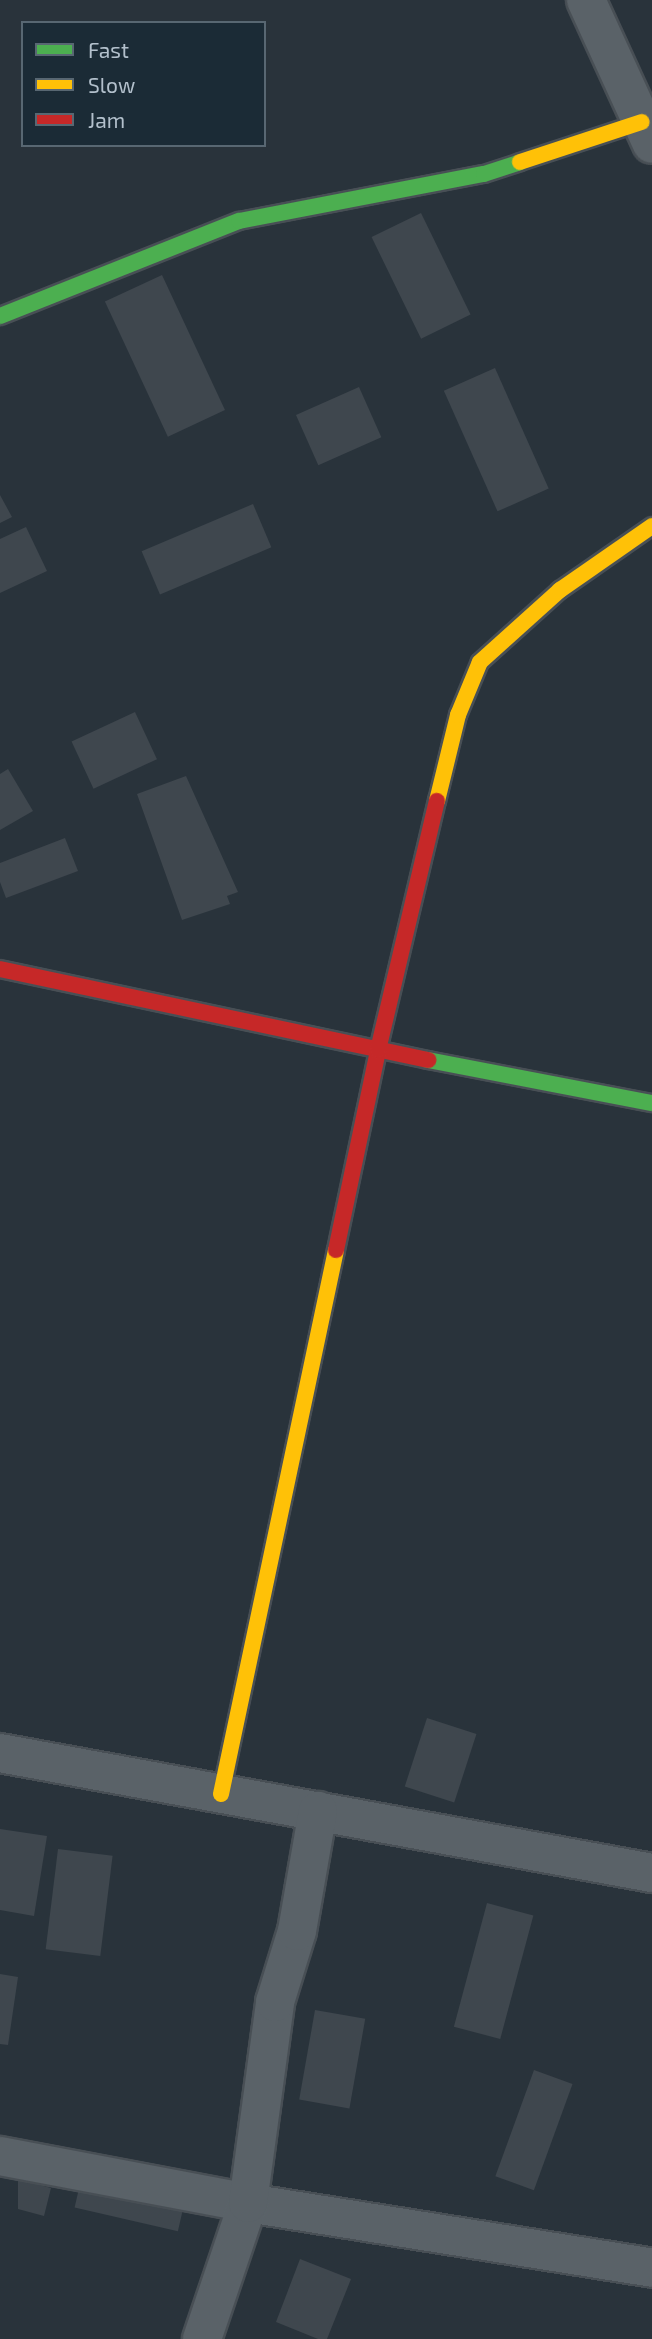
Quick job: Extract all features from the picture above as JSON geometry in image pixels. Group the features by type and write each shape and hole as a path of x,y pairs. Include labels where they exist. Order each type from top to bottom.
{"street":[{"path":"0,316 239,221 484,174 647,133 586,0"},
{"path":"221,1794 378,1050 458,715 480,662 560,590 652,526"},
{"path":"0,969 378,1050 652,1103"},
{"path":"0,1753 652,1873"},
{"path":"202,2339 248,2203 275,2003 297,1931 318,1811"},
{"path":"0,2156 248,2203 652,2268"}],"building":[{"path":"421,213 471,315 421,339 372,237"},
{"path":"162,275 225,410 168,437 105,302"},
{"path":"495,368 549,489 498,511 444,391"},
{"path":"359,387 381,437 318,465 296,415"},
{"path":"0,495 12,517 0,523"},
{"path":"253,504 271,547 160,595 142,551"},
{"path":"26,527 47,571 0,593 0,539"},
{"path":"135,712 157,759 94,789 72,742"},
{"path":"8,769 33,811 0,830 0,774"},
{"path":"186,776 238,892 227,896 230,904 182,920 137,794"},
{"path":"65,838 78,871 6,898 0,882 0,863"},
{"path":"427,1718 476,1734 454,1803 405,1786"},
{"path":"0,1829 47,1836 34,1916 0,1910"},
{"path":"58,1849 113,1856 100,1956 46,1949"},
{"path":"487,1903 533,1915 500,2039 454,2027"},
{"path":"0,1974 18,1977 8,2045 0,2044"},
{"path":"315,2010 365,2019 349,2108 299,2100"},
{"path":"534,2070 573,2084 534,2190 495,2176"},
{"path":"18,2179 51,2188 44,2216 18,2209"},
{"path":"80,2184 183,2208 178,2231 75,2207"},
{"path":"300,2259 351,2279 327,2339 318,2339 276,2322"}],"traffic: fast":[{"path":"0,316 239,221 484,174 520,162"},
{"path":"428,1060 652,1103"}],"traffic: slow":[{"path":"520,162 642,122"},
{"path":"437,801 458,715 480,662 560,590 652,526"},
{"path":"221,1794 336,1250"}],"traffic: jam":[{"path":"336,1250 378,1050 437,801"},
{"path":"0,969 428,1060"}]}
